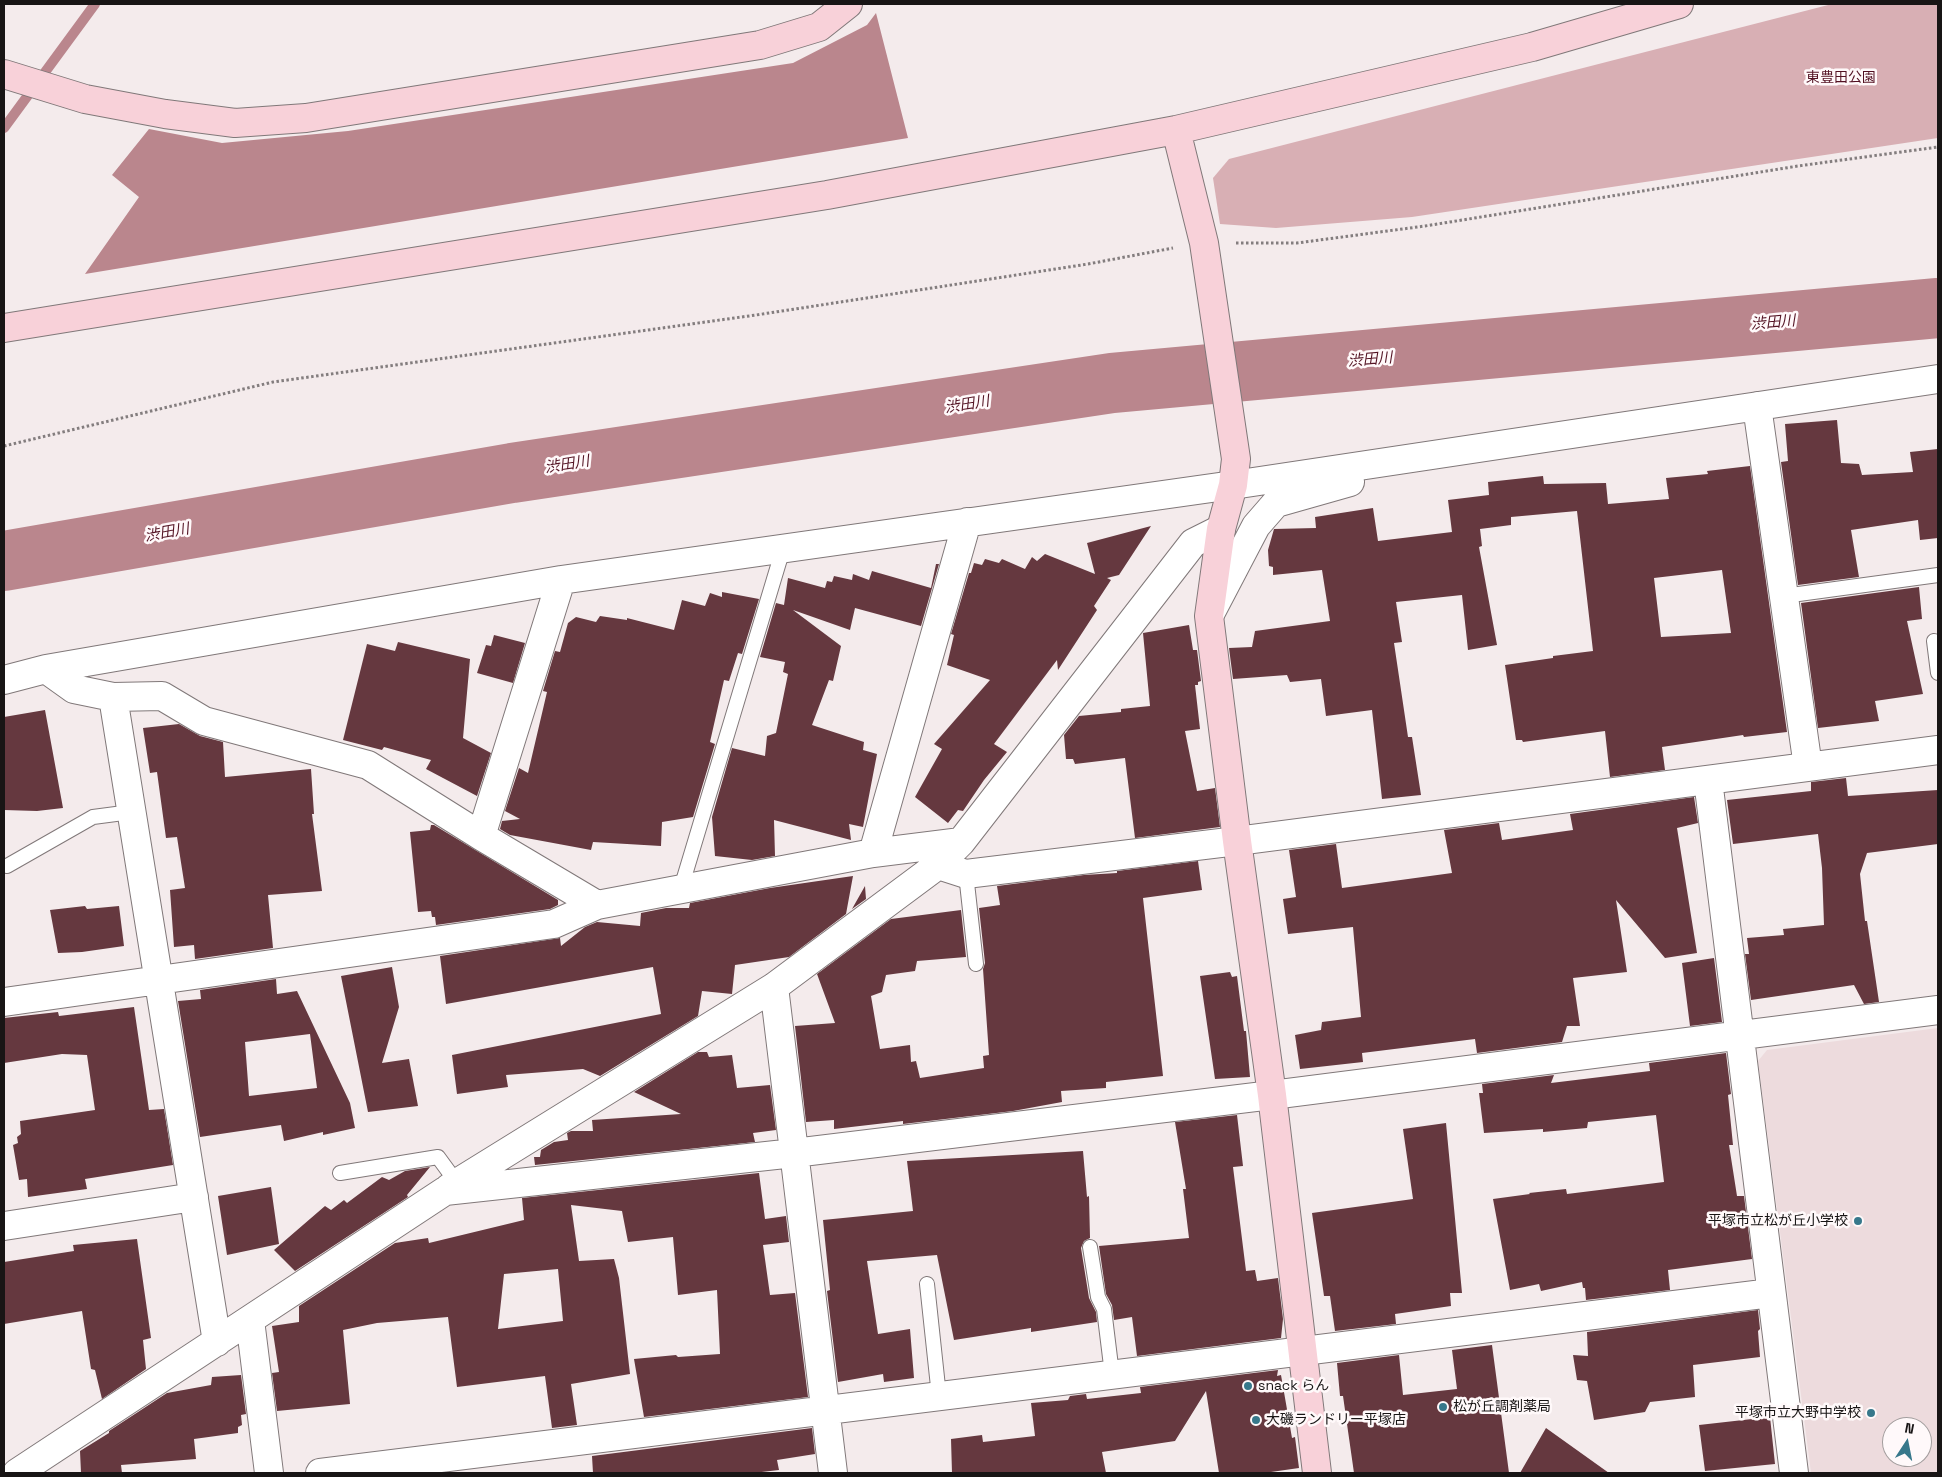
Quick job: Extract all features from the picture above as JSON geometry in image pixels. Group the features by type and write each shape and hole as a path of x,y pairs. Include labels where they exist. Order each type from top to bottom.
{"street":[{"path":"4,74 85,99 165,114 235,123 306,118 760,45 819,28 848,4"},
{"path":"4,328 827,195 1176,130 1532,47 1679,4"},
{"path":"1176,130 1206,253 1234,472 1221,528 1208,616 1272,1095 1317,1473"},
{"path":"4,680 46,669 561,580 967,522 1234,472 1386,462 1938,379"},
{"path":"1757,406 1808,767"},
{"path":"1208,616 1256,526 1276,503 1362,478 1386,462"},
{"path":"873,853 967,522"},
{"path":"18,1473 451,1187 774,986 938,865 961,842 1193,543 1221,528"},
{"path":"481,836 561,580"},
{"path":"46,669 74,689 113,698 162,696 204,721 368,765 481,836 597,905"},
{"path":"113,698 217,1342"},
{"path":"938,865 966,874 1237,841 1938,750"},
{"path":"1708,780 1794,1473"},
{"path":"4,1002 554,924 597,905 681,888 873,853 961,842"},
{"path":"774,986 833,1473"},
{"path":"451,1187 794,1153 1272,1095 1938,1010"},
{"path":"4,1226 194,1197"},
{"path":"320,1473 1771,1293"},
{"path":"250,1320 269,1473"}],"lane":[{"path":"681,888 783,549"},
{"path":"1784,596 1938,575"},
{"path":"1934,641 1938,673"},
{"path":"8,866 92,817 131,812"},
{"path":"966,874 976,964"},
{"path":"340,1173 438,1157 451,1187"},
{"path":"1090,1247 1098,1297 1104,1309 1112,1374"},
{"path":"927,1284 939,1396"}],"path":[{"path":"4,446 273,382 756,314 1088,264 1307,242 1425,226 1788,168 1938,147"}],"shaded area":[{"path":"876,13 908,138 85,274 139,197 112,175 149,129 222,143 348,131 793,63 867,25"},
{"name":"平塚市立松が丘小学校","path":"1938,1028 1938,1473 1811,1473 1758,1061 1767,1050"}],"green space":[{"name":"東豊田公園","path":"1832,4 1938,4 1938,138 1412,217 1276,228 1220,224 1213,178 1229,159"}],"building":[{"path":"1837,420 1841,463 1859,464 1862,475 1913,472 1910,452 1938,449 1938,538 1920,540 1918,520 1851,530 1859,577 1798,585 1781,462 1788,461 1785,424"},
{"path":"1750,466 1787,732 1744,737 1743,735 1662,747 1665,770 1610,777 1605,731 1523,742 1522,740 1516,740 1505,665 1593,651 1577,511 1511,517 1511,525 1480,529 1482,546 1479,547 1497,645 1468,650 1462,595 1396,602 1402,642 1394,643 1408,737 1412,737 1421,795 1382,799 1372,710 1326,716 1321,679 1290,682 1287,675 1233,679 1229,648 1252,647 1255,631 1330,621 1322,570 1273,575 1273,567 1269,566 1268,550 1274,529 1316,528 1315,517 1373,508 1378,541 1452,532 1448,500 1489,495 1488,482 1543,476 1544,484 1606,483 1608,504 1669,499 1666,478 1708,474 1707,471","holes":["1722,570 1731,633 1661,637 1654,578"]},
{"path":"1151,526 1119,575 1107,578 1111,580 1094,606 1097,610 1058,670 1057,660 994,744 1007,752 984,780 963,811 958,810 948,823 915,797 942,749 934,744 990,680 947,665 954,635 951,634 969,573 971,573 974,563 982,565 985,559 999,563 1002,559 1025,569 1032,557 1037,561 1045,554 1095,574 1087,543"},
{"path":"936,564 939,564 921,626 855,608 850,630 793,610 841,646 833,681 829,680 812,725 864,742 863,750 877,754 863,827 849,824 851,840 774,820 775,856 752,860 715,856 712,817 732,748 765,756 767,736 776,733 788,674 783,672 785,662 760,657 776,603 784,605 788,578 825,588 827,581 832,582 834,576 852,580 853,574 869,580 872,571 931,588"},
{"path":"1919,587 1922,619 1907,621 1923,694 1875,701 1879,721 1818,728 1801,603"},
{"path":"722,592 759,599 742,654 738,653 729,681 724,680 710,742 715,744 693,817 662,822 661,846 593,842 591,850 510,835 500,829 502,821 520,819 505,811 519,768 528,773 547,692 543,691 555,651 560,652 568,623 576,617 596,622 600,616 627,620 627,618 674,630 682,600 705,606 710,593 722,597"},
{"path":"1189,625 1193,650 1197,650 1201,681 1198,682 1198,685 1195,685 1200,729 1185,731 1197,791 1215,788 1220,827 1135,838 1125,758 1075,764 1073,759 1066,759 1064,735 1079,716 1121,712 1121,709 1150,706 1143,633"},
{"path":"494,635 525,643 513,683 477,673 486,645 491,646"},
{"path":"398,642 470,659 463,738 491,753 477,796 426,769 431,760 384,747 382,750 343,740 367,644 395,651"},
{"path":"45,710 63,808 37,811 4,810 4,717"},
{"path":"179,724 200,736 223,742 225,777 311,769 314,814 312,814 322,891 268,895 273,948 195,959 194,945 174,947 170,890 185,888 177,837 166,838 157,772 150,773 143,728"},
{"path":"1846,778 1848,796 1938,790 1938,844 1867,853 1860,874 1865,921 1867,921 1879,1002 1864,1004 1854,985 1751,1000 1745,954 1749,954 1747,938 1784,935 1783,929 1824,925 1822,868 1818,834 1733,844 1727,800 1811,791 1811,782"},
{"path":"1694,797 1698,823 1677,828 1697,953 1665,958 1616,900 1627,972 1573,978 1580,1026 1567,1026 1562,1042 1477,1053 1475,1039 1362,1053 1363,1062 1300,1069 1295,1035 1321,1030 1322,1022 1361,1017 1353,927 1288,934 1283,899 1296,897 1289,850 1336,844 1342,888 1452,873 1444,830 1499,823 1502,840 1573,830 1570,814"},
{"path":"431,825 434,825 558,900 558,905 550,909 436,925 435,917 432,917 431,911 418,912 410,832 430,830"},
{"path":"1198,861 1202,890 1143,898 1163,1076 1106,1082 1106,1088 1061,1091 1062,1102 1013,1111 903,1124 903,1121 834,1129 834,1120 806,1122 795,1026 835,1023 817,974 891,919 961,910 966,957 917,961 915,971 886,975 882,992 871,996 880,1049 910,1045 911,1062 916,1061 920,1078 984,1068 983,1056 989,1055 983,969 985,963 979,908 1000,905 997,886 1084,875 1117,873 1117,871"},
{"path":"853,876 846,914 789,957 735,965 732,994 702,991 698,1016 600,1076 583,1069 506,1075 508,1087 457,1094 452,1055 661,1014 653,967 446,1004 440,956 560,938 561,946 585,927 597,922 640,926 641,913 666,908 689,908 690,903 770,888"},
{"path":"865,886 866,899 852,909"},
{"path":"85,906 87,909 119,906 124,946 82,952 58,953 50,910"},
{"path":"1714,958 1722,1022 1690,1026 1682,963"},
{"path":"392,967 399,1007 382,1063 409,1059 418,1106 368,1112 341,976"},
{"path":"1230,972 1232,977 1237,976 1244,1031 1246,1031 1250,1077 1215,1079 1200,976"},
{"path":"276,979 277,994 297,991 350,1103 355,1128 323,1135 323,1132 284,1141 281,1125 200,1137 178,1001 201,999 200,990","holes":["310,1034 317,1088 249,1096 245,1042"]},
{"path":"134,1007 149,1110 164,1109 173,1165 85,1179 87,1189 28,1197 27,1179 19,1180 13,1145 18,1143 17,1137 21,1134 20,1121 95,1110 87,1055 62,1054 4,1063 4,1018 58,1012 59,1016"},
{"path":"698,1052 707,1052 709,1057 732,1055 737,1088 770,1085 776,1130 753,1133 755,1142 535,1165 534,1157 540,1157 541,1150 554,1142 568,1140 567,1133 571,1131 593,1131 592,1120 681,1114 634,1092"},
{"path":"1726,1053 1731,1094 1728,1095 1733,1145 1729,1145 1737,1196 1744,1196 1752,1259 1668,1270 1670,1290 1586,1300 1585,1288 1583,1288 1582,1282 1541,1291 1539,1284 1510,1290 1493,1199 1566,1189 1567,1194 1664,1182 1656,1115 1588,1122 1587,1128 1543,1132 1543,1129 1484,1133 1479,1093 1483,1093 1482,1084 1554,1075 1551,1083 1650,1071 1649,1063"},
{"path":"1237,1115 1243,1166 1233,1167 1246,1271 1255,1270 1257,1281 1278,1278 1283,1319 1281,1338 1137,1356 1132,1317 1114,1320 1112,1305 1106,1294 1099,1246 1189,1238 1183,1189 1186,1189 1175,1122"},
{"path":"1446,1123 1462,1293 1450,1293 1451,1306 1395,1314 1396,1324 1335,1331 1330,1296 1324,1296 1312,1213 1413,1199 1403,1129"},
{"path":"1083,1151 1087,1197 1089,1196 1090,1238 1084,1241 1081,1248 1089,1298 1096,1312 1097,1322 1031,1332 1031,1328 954,1340 937,1255 867,1261 878,1334 910,1329 914,1378 884,1382 883,1374 838,1382 827,1291 830,1290 823,1220 913,1211 907,1161"},
{"path":"430,1167 407,1195 408,1197 295,1271 274,1250 325,1206 331,1210 344,1200 347,1203 382,1177 389,1180 405,1171"},
{"path":"759,1173 765,1219 786,1216 789,1242 763,1245 770,1295 795,1293 808,1397 644,1417 634,1359 676,1355 678,1357 720,1354 717,1290 678,1295 673,1237 628,1242 622,1211 571,1205 579,1261 614,1259 619,1278 630,1374 571,1384 577,1425 552,1428 545,1376 457,1387 448,1317 377,1323 343,1330 350,1404 277,1411 272,1373 279,1372 272,1326 299,1322 299,1306 395,1243 428,1238 429,1243 524,1220 522,1198","holes":["558,1269 563,1321 498,1329 504,1274"]},
{"path":"271,1187 279,1244 227,1255 218,1196"},
{"path":"137,1239 151,1338 143,1340 146,1369 102,1399 95,1370 91,1369 82,1311 4,1324 4,1262 74,1251 73,1245"},
{"path":"1758,1310 1760,1357 1693,1365 1695,1397 1650,1402 1645,1412 1594,1420 1587,1381 1577,1380 1573,1355 1588,1356 1587,1332"},
{"path":"1492,1345 1509,1473 1354,1473 1343,1396 1340,1396 1337,1363 1399,1355 1403,1395 1457,1389 1452,1350"},
{"path":"1278,1370 1277,1376 1281,1375 1292,1438 1295,1437 1299,1468 1264,1473 1219,1473 1206,1391 1175,1441 1102,1452 1106,1473 952,1473 951,1439 982,1435 983,1442 1035,1436 1031,1403 1068,1400 1070,1396 1086,1394 1087,1399 1141,1393 1140,1387"},
{"path":"241,1375 246,1414 241,1415 242,1425 238,1427 238,1433 194,1439 196,1459 121,1465 122,1473 81,1473 80,1451 167,1393 211,1385 212,1377"},
{"path":"1770,1417 1775,1464 1705,1471 1699,1425"},
{"path":"812,1428 815,1454 777,1460 779,1470 753,1473 593,1473 592,1456"},
{"path":"1546,1428 1609,1473 1520,1473"}],"waterway":[{"path":"4,128 95,4"},
{"name":"渋田川","path":"4,561 512,473 1112,383 1938,308"}],"place":[{"name":"平塚市立松が丘小学校","path":"1858,1221"},
{"name":"snack らん","path":"1248,1386"},
{"name":"松が丘調剤薬局","path":"1443,1407"},
{"name":"平塚市立大野中学校","path":"1871,1413"},
{"name":"大磯ランドリー平塚店","path":"1256,1420"}]}
